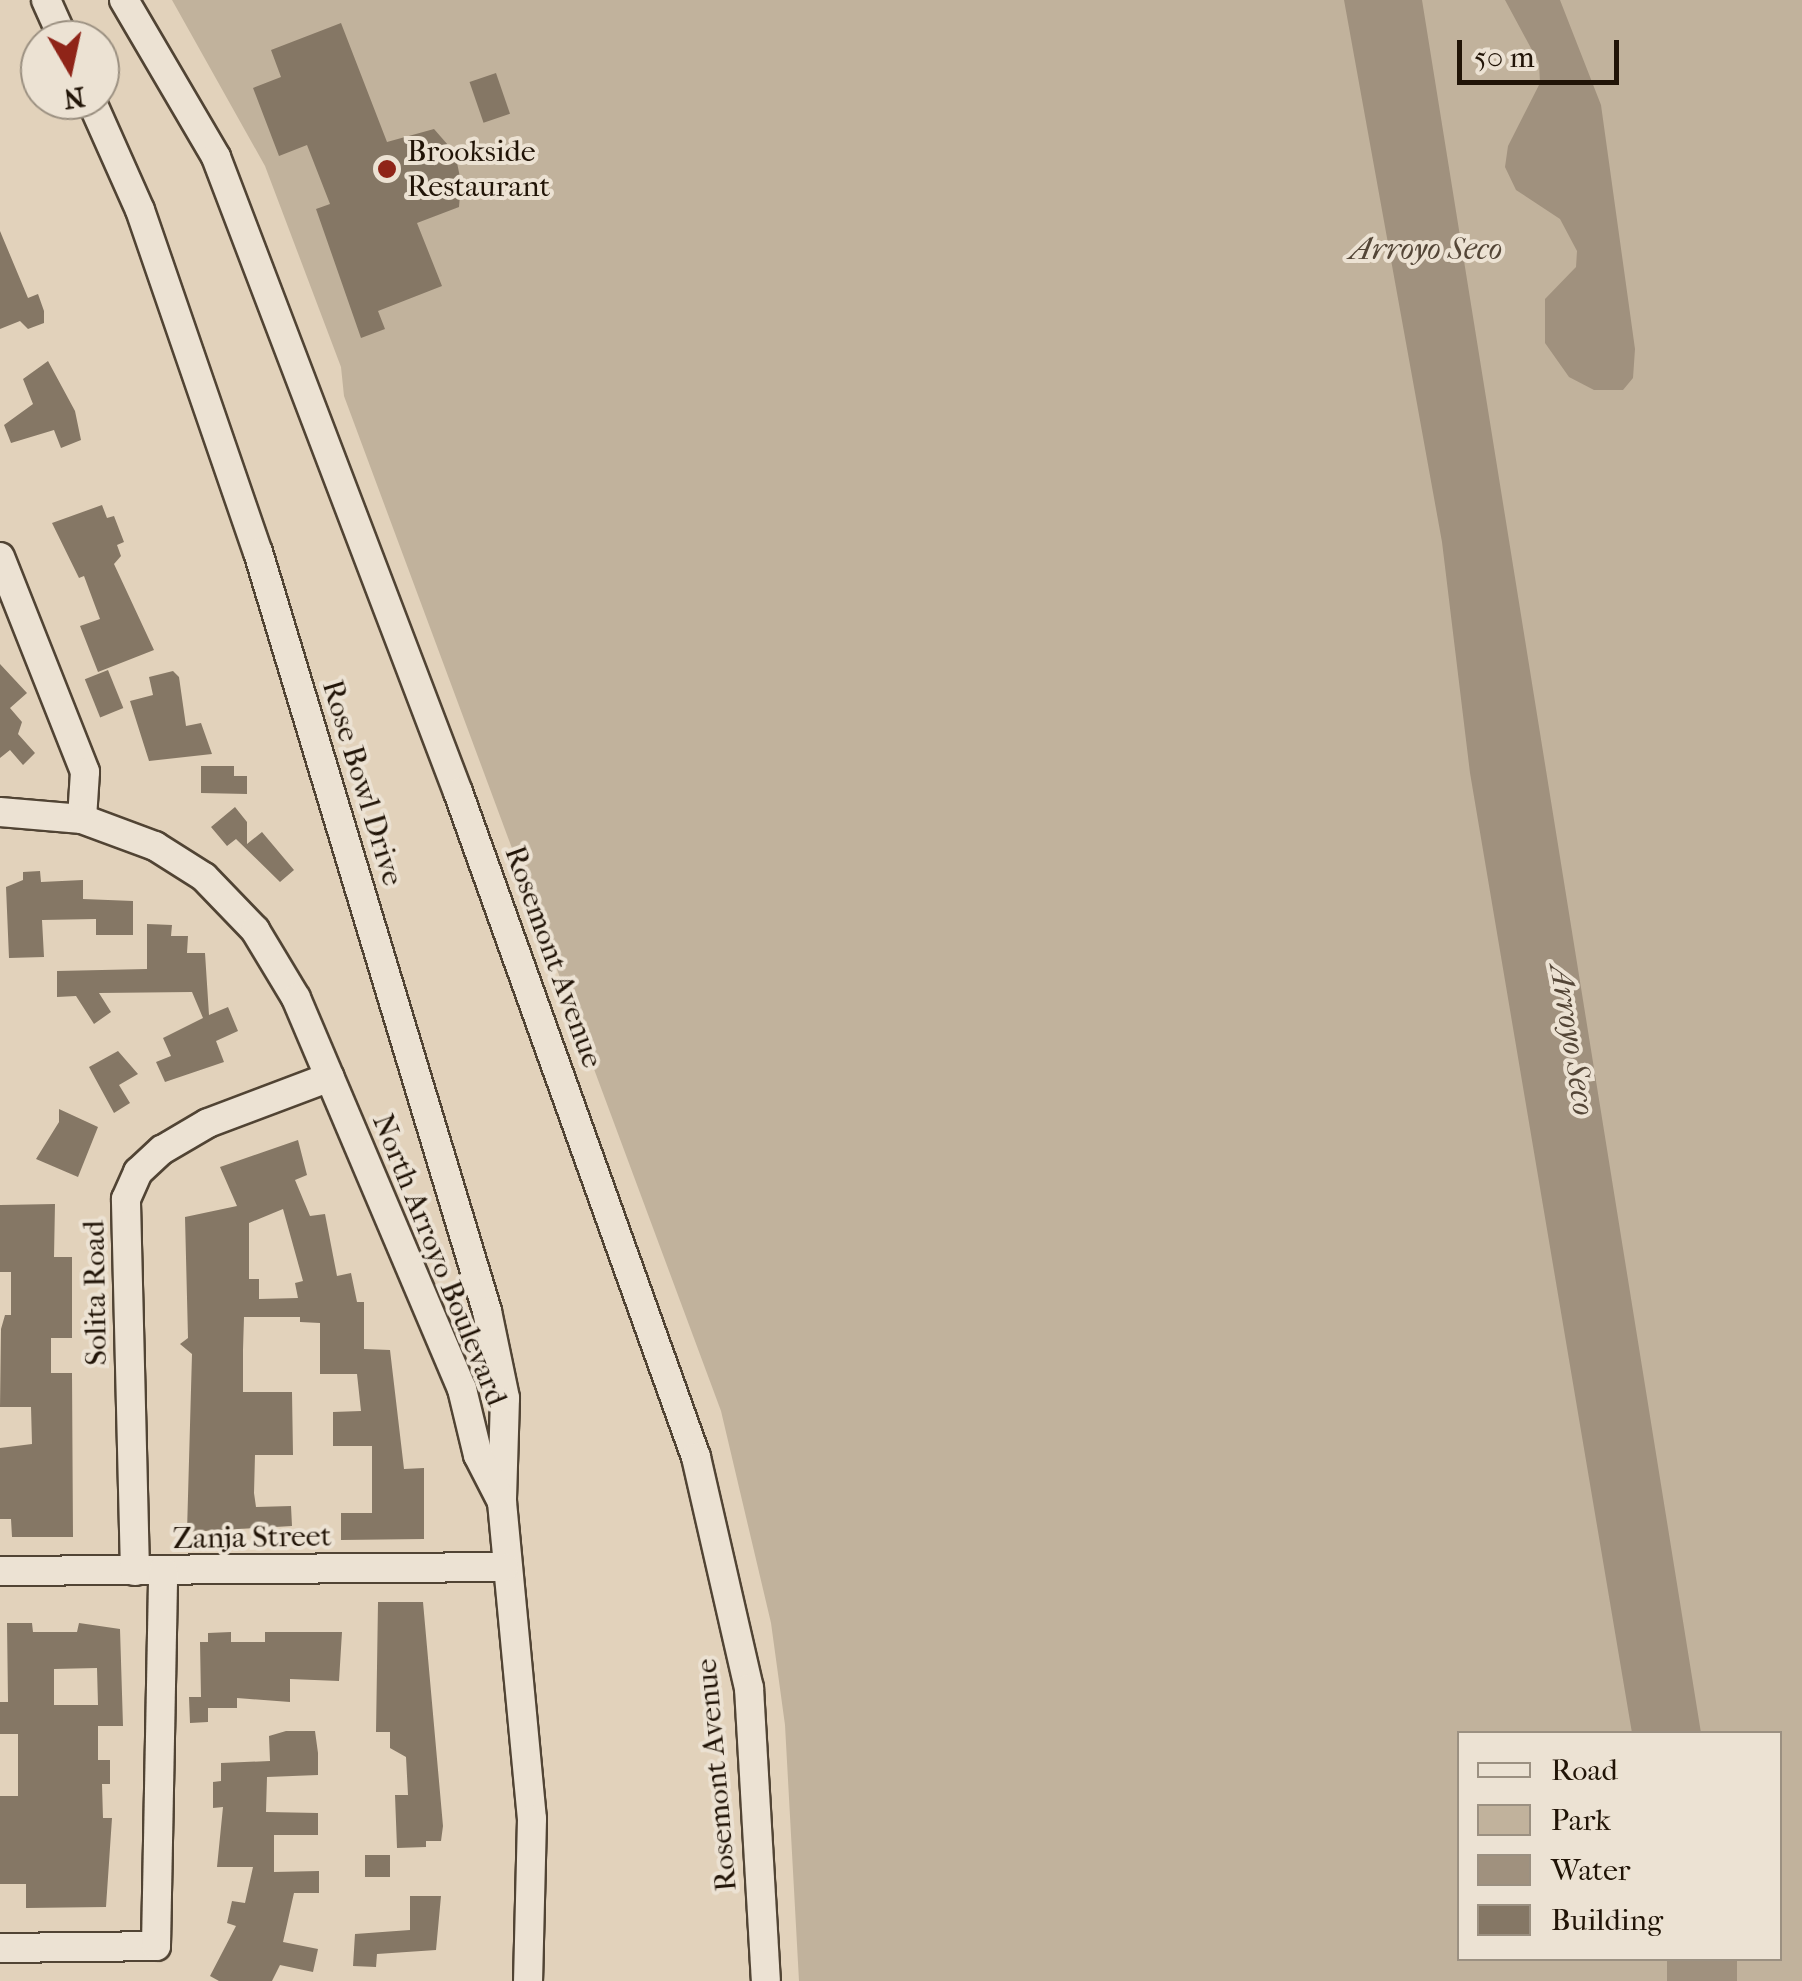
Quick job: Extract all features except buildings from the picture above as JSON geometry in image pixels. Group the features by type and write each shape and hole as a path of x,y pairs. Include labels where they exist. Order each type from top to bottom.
{"street":[{"name":"Rosemont Avenue","path":"124,0 216,157 458,792 696,1457 748,1688 766,1981"},
{"name":"Rose Bowl Drive","path":"100,120 140,210 258,552 487,1311 505,1398 502,1502"},
{"path":"0,556 85,772 82,819"},
{"name":"North Arroyo Boulevard","path":"0,811 82,819 155,846 204,877 242,917 296,998 462,1389 478,1455 502,1502 504,1567 532,1818 528,1981"},
{"name":"Solita Road","path":"0,1948 156,1946 149,1571 126,1199 138,1172 162,1150 208,1123 330,1077"},
{"name":"Zanja Street","path":"0,1572 504,1567"}],"green space":[{"path":"172,0 1802,0 1802,1981 799,1981 785,1725 771,1623 721,1411 344,396 341,367 265,166"}],"water":[{"name":"Arroyo Seco","path":"1344,0 1422,0 1701,1731 1632,1731 1470,773 1442,542"},
{"path":"1505,0 1560,0 1601,105 1635,349 1633,378 1623,390 1594,390 1569,377 1545,343 1545,299 1576,267 1577,251 1560,219 1516,190 1505,167 1508,146 1540,83 1539,63"},
{"path":"1667,1961 1737,1961 1737,1981 1667,1981"}],"place":[{"name":"Brookside Restaurant","path":"387,169"}]}
